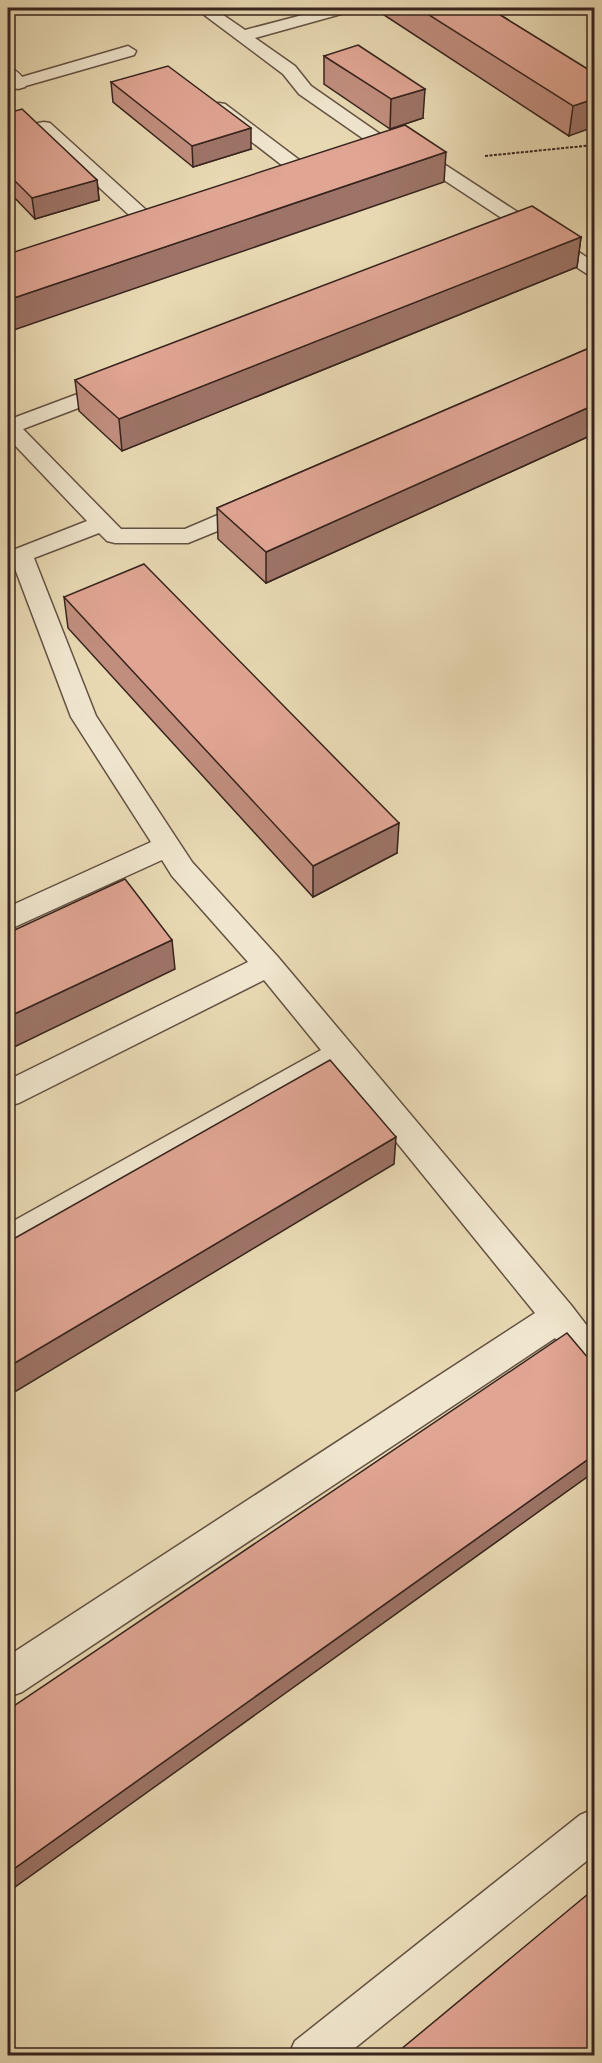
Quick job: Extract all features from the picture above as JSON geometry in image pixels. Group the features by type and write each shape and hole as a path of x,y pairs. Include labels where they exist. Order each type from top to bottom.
{"lane":[{"path":"203,8 289,70 305,90 374,138 415,153 594,270"},
{"path":"243,36 345,8"},
{"path":"11,81 128,51"},
{"path":"207,99 303,171"},
{"path":"44,127 148,222"},
{"path":"367,150 389,143"},
{"path":"281,179 324,164"},
{"path":"126,229 170,215"},
{"path":"504,234 525,225"},
{"path":"130,380 8,426 16,447 115,536 188,536 276,498"},
{"path":"102,523 14,557 84,717 182,869 268,965 342,1053 594,1361"},
{"path":"8,919 168,846"},
{"path":"8,1094 268,965"},
{"path":"8,1240 342,1053"},
{"path":"8,1678 559,1316"},
{"path":"310,2055 594,1829"}],"path":[{"path":"429,163 594,144"}],"building":[{"path":"418,8 489,8 594,73 594,99 573,106"},
{"path":"358,45 425,89 391,99 324,56"},
{"path":"168,66 251,128 192,146 111,82"},
{"path":"22,109 97,180 32,198 8,174 8,113"},
{"path":"405,125 446,152 8,300 8,254"},
{"path":"532,206 581,237 119,419 75,380"},
{"path":"594,346 594,405 266,552 217,508"},
{"path":"144,564 399,823 313,866 64,597"},
{"path":"125,879 172,940 8,1017 8,933"},
{"path":"330,1060 396,1137 8,1367 8,1242"},
{"path":"567,1333 594,1365 594,1455 8,1873 8,1710"},
{"path":"594,1889 594,2055 394,2055"}]}
